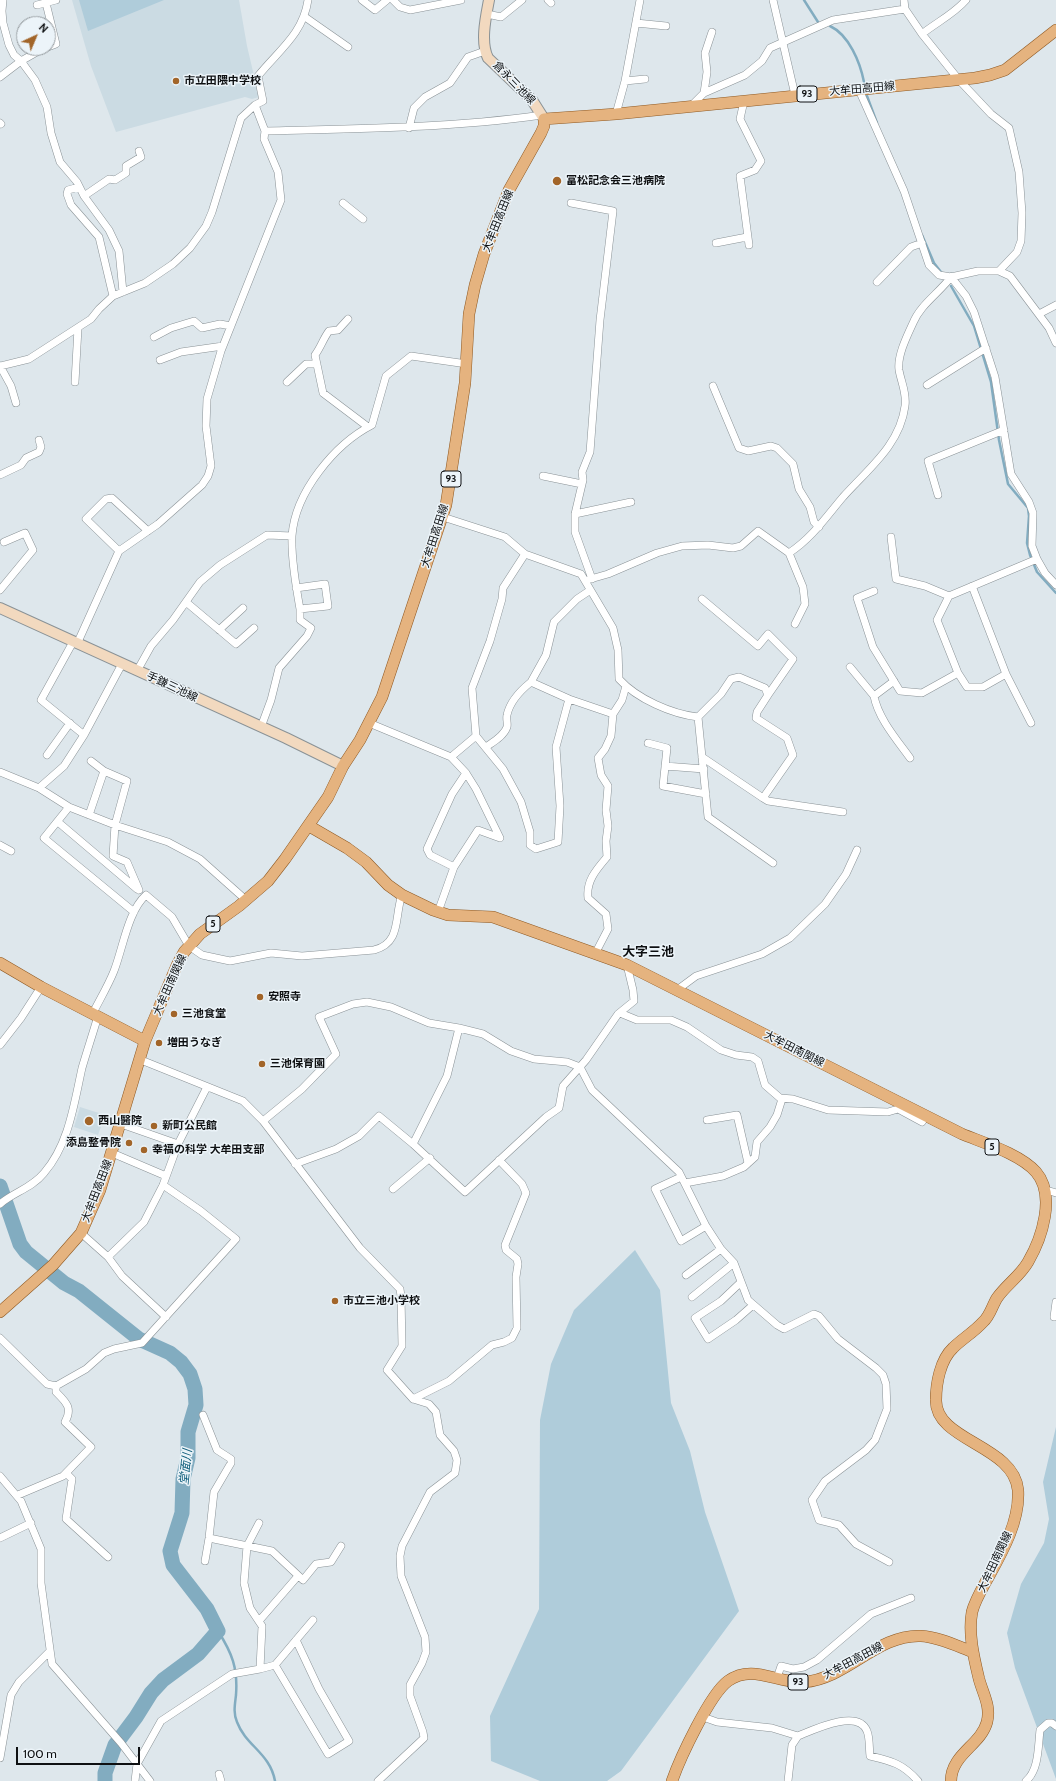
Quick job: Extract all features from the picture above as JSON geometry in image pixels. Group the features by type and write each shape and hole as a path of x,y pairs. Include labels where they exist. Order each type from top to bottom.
{"main road":[{"name":"倉永三池線","path":"489,0 485,51 488,58 532,100 543,117"},
{"name":"大牟田高田線","path":"309,826 328,797 343,766 369,723 382,697 443,517 451,478 453,448 466,364 469,314 475,285 484,254 509,190 541,134 544,126 543,117 616,114 958,80 990,75 1005,70 1056,30"},
{"name":"手鎌三池線","path":"0,608 343,766"},
{"name":"大牟田南関線","path":"145,1041 177,965 189,946 200,934 246,900 268,881 309,826 347,848 366,862 388,884 402,895 438,912 493,917 627,965 926,1116 1023,1162 1036,1172 1051,1192 1037,1243 1028,1263 998,1297 984,1322 952,1348 941,1367 938,1386 937,1409 946,1422 965,1439 1002,1461 1012,1473 1018,1490 1016,1514 1008,1537 972,1611 971,1628 973,1652 979,1681 989,1706 988,1719 985,1729 964,1751 953,1767 951,1781"},
{"path":"0,963 41,987 145,1041"},
{"name":"大牟田高田線","path":"0,1312 53,1265 81,1233 100,1190 145,1041"},
{"name":"大牟田高田線","path":"672,1781 703,1717 719,1690 728,1681 743,1674 756,1673 804,1682 820,1680 832,1675 890,1642 906,1637 922,1636 937,1639 973,1652"}],"street":[{"path":"3,0 2,23 9,45 14,55 21,61 35,80 47,107 50,133 60,162 109,230 119,251 123,292"},
{"path":"37,5 56,0"},
{"path":"16,403 11,386 0,366 29,358 91,319 99,309 114,296 145,283 173,264 194,242 206,226 212,212 241,118 255,105 263,101 258,76 287,45 305,17 308,0"},
{"path":"362,0 375,10 387,0"},
{"path":"393,0 400,7 410,10 461,0"},
{"path":"487,14 501,17 522,0"},
{"path":"616,114 625,81 640,0"},
{"path":"773,0 795,95"},
{"path":"904,0 905,9 922,34 958,80 991,114 1009,128 1019,172 1022,213 1021,241 1018,252 999,271"},
{"path":"922,34 940,20 957,10 966,0"},
{"path":"46,3 49,16"},
{"path":"690,107 704,93 745,75 762,61 770,48 784,44 833,20 905,9"},
{"path":"305,17 348,47"},
{"path":"636,23 666,26"},
{"path":"704,93 707,72 705,53 712,32"},
{"path":"409,128 414,108 425,97 450,83 468,57 485,51"},
{"path":"0,77 30,56"},
{"path":"625,81 645,79"},
{"path":"859,90 904,191 929,265 939,275 951,277 978,271 999,271 1010,276 1049,328 1056,343"},
{"path":"744,101 740,119 761,161 754,170 740,176 747,220 747,237 749,245"},
{"path":"84,735 41,700 75,643 119,551 148,531 202,485 208,476 211,466 206,426 208,400 231,326 281,200 278,172 264,139 265,131 255,105"},
{"path":"265,131 409,128 486,123 543,117"},
{"path":"84,196 109,179 115,180 126,173 126,166 140,157 140,151"},
{"path":"79,187 68,190 67,194 71,205 99,237 114,296"},
{"path":"343,203 363,219"},
{"path":"571,203 613,211 600,320 590,452 582,472 582,484 575,514 575,532 589,579 589,591 613,628 618,650 619,679 642,698 689,716 698,717"},
{"path":"716,243 747,237"},
{"path":"877,282 911,247 922,243"},
{"path":"951,277 968,302 986,348 995,377 1011,474 1029,502 1033,513 1032,546 1045,573 1056,585"},
{"path":"789,553 802,544 819,527 843,497 876,463 891,444 899,427 905,405 905,389 899,369 901,354 917,313 945,286 951,277"},
{"path":"1039,314 1056,305"},
{"path":"348,319 338,330 329,331 324,338 322,346 315,355 323,393 368,427"},
{"path":"154,337 171,328 194,321 202,328 220,324 231,326"},
{"path":"74,382 78,328"},
{"path":"160,360 181,352 224,346"},
{"path":"927,385 986,348"},
{"path":"261,727 271,700 279,668 307,636 310,628 300,620 292,536 296,518 307,491 319,471 357,433 372,425 386,376 411,356 466,364"},
{"path":"287,382 306,364 317,364"},
{"path":"713,386 739,448 748,451 771,446 777,448 793,464 799,489 810,507 814,522 819,527"},
{"path":"938,495 928,461 1004,430"},
{"path":"0,475 21,465 26,458 39,452 41,447 39,440"},
{"path":"543,476 582,484"},
{"path":"119,551 86,520 106,499 112,498 148,531"},
{"path":"575,514 631,502"},
{"path":"443,517 505,537 525,554 580,574 589,579 608,574 657,553 682,546 708,545 733,548 741,546 758,531 789,553 802,587 805,604 795,624"},
{"path":"0,590 33,550 25,533 4,542"},
{"path":"137,671 151,646 200,582 220,565 267,535 292,536"},
{"path":"891,537 896,579 925,586 949,596"},
{"path":"525,554 503,588 502,599 490,641 472,688 476,736 504,769 521,802 530,832 530,845 536,849 558,842 560,806 556,747 569,699"},
{"path":"1006,674 982,687 967,687 958,673 937,620 949,596 1037,559"},
{"path":"296,588 325,584 328,606 300,609"},
{"path":"972,586 1006,674 1031,723"},
{"path":"486,747 502,735 507,727 506,716 509,708 517,695 530,682 546,655 554,622 577,599 589,591"},
{"path":"874,591 857,598 873,647 900,691 922,693 958,673"},
{"path":"702,599 758,646 768,634 793,659 757,712 756,718 787,738 793,755 763,798"},
{"path":"186,602 236,644 254,628"},
{"path":"219,630 243,608"},
{"path":"39,788 64,766 84,735 122,664"},
{"path":"850,667 874,696 875,702 890,729 910,758"},
{"path":"698,717 721,694 732,679 739,677 765,688 768,696"},
{"path":"874,696 894,681"},
{"path":"530,682 569,699 613,714"},
{"path":"595,954 608,929 606,914 588,898 587,890 593,873 607,857 606,841 608,826 606,810 608,786 601,775 598,758 605,749 611,736 613,714 622,700 626,686"},
{"path":"698,717 708,817 773,863"},
{"path":"47,755 70,723"},
{"path":"369,723 451,757 466,773 476,789 500,838 478,830 454,867 438,912"},
{"path":"451,757 476,736"},
{"path":"648,743 667,748 663,786 706,794"},
{"path":"702,757 768,801 843,812"},
{"path":"91,761 104,771 127,781 116,825 113,856 127,862 138,890"},
{"path":"665,766 704,769"},
{"path":"89,814 104,771"},
{"path":"0,772 39,788 69,807 116,825 168,842 200,859 246,900"},
{"path":"454,867 430,855 427,849 452,794 466,773"},
{"path":"69,807 44,838 134,912"},
{"path":"58,822 172,917 189,946 202,954 230,961 271,953 302,956 383,948 392,938 397,925 398,906 402,895"},
{"path":"0,846 11,851"},
{"path":"677,990 696,976 762,954 790,938 825,904 846,874 857,850"},
{"path":"0,1204 11,1195 19,1193 35,1183 45,1173 64,1142 96,1015 114,972 134,912 139,902 146,895"},
{"path":"294,1164 336,1149 360,1136 379,1116 430,1158 465,1192 546,1117 559,1108 562,1086 580,1067 620,1012 634,1000 627,965"},
{"path":"0,1045 21,1018 41,987"},
{"path":"263,1121 302,1089 336,1054 319,1017 353,1004 367,1002 391,1007 429,1023 459,1028 482,1034 511,1051 534,1059 567,1062 580,1067 592,1090 679,1172 706,1226 721,1249 734,1262 740,1283 748,1300 777,1325 784,1329 814,1314 819,1316 838,1339 883,1375 886,1384 887,1409 874,1440 866,1450 826,1481 812,1500 820,1520 839,1525 856,1544 889,1562"},
{"path":"620,1012 637,1020 671,1020 686,1027 721,1050 736,1055 752,1057 758,1061 765,1085 782,1099 793,1100 828,1110 888,1112 898,1109 922,1122 926,1116"},
{"path":"413,1144 447,1076 459,1028"},
{"path":"140,1060 243,1101 263,1121 294,1164 360,1248 400,1289 402,1296 402,1346 387,1370 414,1399 429,1404 436,1412 440,1435 454,1451 457,1460 455,1473 430,1492 402,1546 400,1556 401,1576 425,1637 426,1652 410,1685 410,1696 424,1738 378,1781"},
{"path":"108,1257 144,1222 163,1186 178,1144 207,1087"},
{"path":"706,1226 681,1241 655,1189 683,1180 723,1176 736,1171 748,1163 755,1157 757,1142 770,1128 777,1115 782,1099"},
{"path":"707,1120 737,1115 748,1163"},
{"path":"121,1124 178,1144"},
{"path":"112,1153 166,1176"},
{"path":"393,1189 430,1158"},
{"path":"414,1399 449,1381 492,1345 512,1338 515,1333 516,1277 518,1264 517,1259 506,1250 505,1244 526,1192 522,1184 499,1160"},
{"path":"0,1338 47,1384 56,1386 86,1369 104,1353 114,1349 142,1343 236,1239 201,1211 163,1186"},
{"path":"81,1233 108,1257 122,1276 166,1317"},
{"path":"686,1275 721,1249"},
{"path":"692,1297 734,1262"},
{"path":"740,1283 721,1301 695,1318 708,1339 736,1320 753,1305"},
{"path":"1056,1302 1054,1317 1056,1316"},
{"path":"18,1495 63,1476 91,1447 65,1422 69,1414 68,1405 56,1392 56,1386"},
{"path":"203,1415 217,1450 231,1459 231,1463 214,1492 210,1538 205,1561"},
{"path":"66,1473 72,1479 66,1519 108,1557"},
{"path":"0,1476 18,1495 41,1549 41,1583 52,1664 121,1743 150,1781"},
{"path":"0,1538 31,1523"},
{"path":"259,1523 247,1546 244,1583 250,1608 262,1626 260,1668"},
{"path":"210,1538 272,1551 303,1580 316,1564 330,1562 341,1546"},
{"path":"259,1621 298,1576"},
{"path":"777,1678 781,1666 793,1669 804,1667 817,1660 871,1614 911,1598"},
{"path":"135,1781 137,1764 161,1721 236,1673 275,1665 313,1620"},
{"path":"275,1665 328,1754 349,1741 319,1689 296,1640"},
{"path":"0,1758 11,1695 19,1682 50,1651"},
{"path":"703,1717 717,1722 772,1728 798,1736 839,1721 849,1720 859,1723 867,1730 870,1756 891,1760 904,1767 918,1781"},
{"path":"1026,1781 1032,1776 1035,1766 1040,1730 1048,1723 1052,1723 1056,1726"},
{"path":"788,1781 792,1746 798,1736"}],"shaded area":[{"name":"市立田隈中学校","path":"72,0 239,0 247,46 259,97 252,99 245,97 116,132 91,66"},
{"path":"79,0 164,0 88,31"},
{"name":"西山醫院","path":"80,1107 105,1115 98,1135 74,1127"},
{"path":"635,1250 660,1290 671,1403 690,1451 705,1512 739,1611 621,1771 607,1781 540,1781 491,1761 490,1716 539,1609 540,1420 551,1364 574,1310"},
{"path":"1056,1427 1056,1779 1015,1668 1007,1633 1021,1584 1044,1543 1049,1519 1043,1482"}],"waterway":[{"path":"804,0 818,22"},
{"path":"830,26 843,36 853,50 860,66 864,82"},
{"path":"867,96 877,123"},
{"path":"922,235 934,263 941,272"},
{"path":"951,286 974,326 991,382 999,440 1008,484 1028,508 1029,516 1027,543 1030,555 1037,572 1056,593"},
{"name":"堂面川","path":"0,1186 20,1244 26,1252 64,1283 79,1291 139,1339 170,1353 181,1362 190,1374 195,1389 196,1405 188,1432 188,1458 183,1479 182,1513 170,1551 173,1565 207,1609 218,1631 198,1654 163,1680 151,1693 136,1717 115,1745 105,1773 105,1781"},
{"path":"218,1631 227,1646 235,1669 235,1712 237,1722 246,1737 268,1763 275,1781"}],"place":[{"name":"市立田隈中学校","path":"176,81"},
{"name":"冨松記念会三池病院","path":"557,181"},
{"name":"安照寺","path":"260,997"},
{"name":"三池食堂","path":"174,1014"},
{"name":"増田うなぎ","path":"159,1043"},
{"name":"三池保育園","path":"262,1064"},
{"name":"西山醫院","path":"89,1121"},
{"name":"新町公民館","path":"154,1126"},
{"name":"添島整骨院","path":"129,1143"},
{"name":"幸福の科学 大牟田支部","path":"144,1150"},
{"name":"市立三池小学校","path":"335,1301"}],"district":[{"name":"大字三池","path":"648,952"}]}
